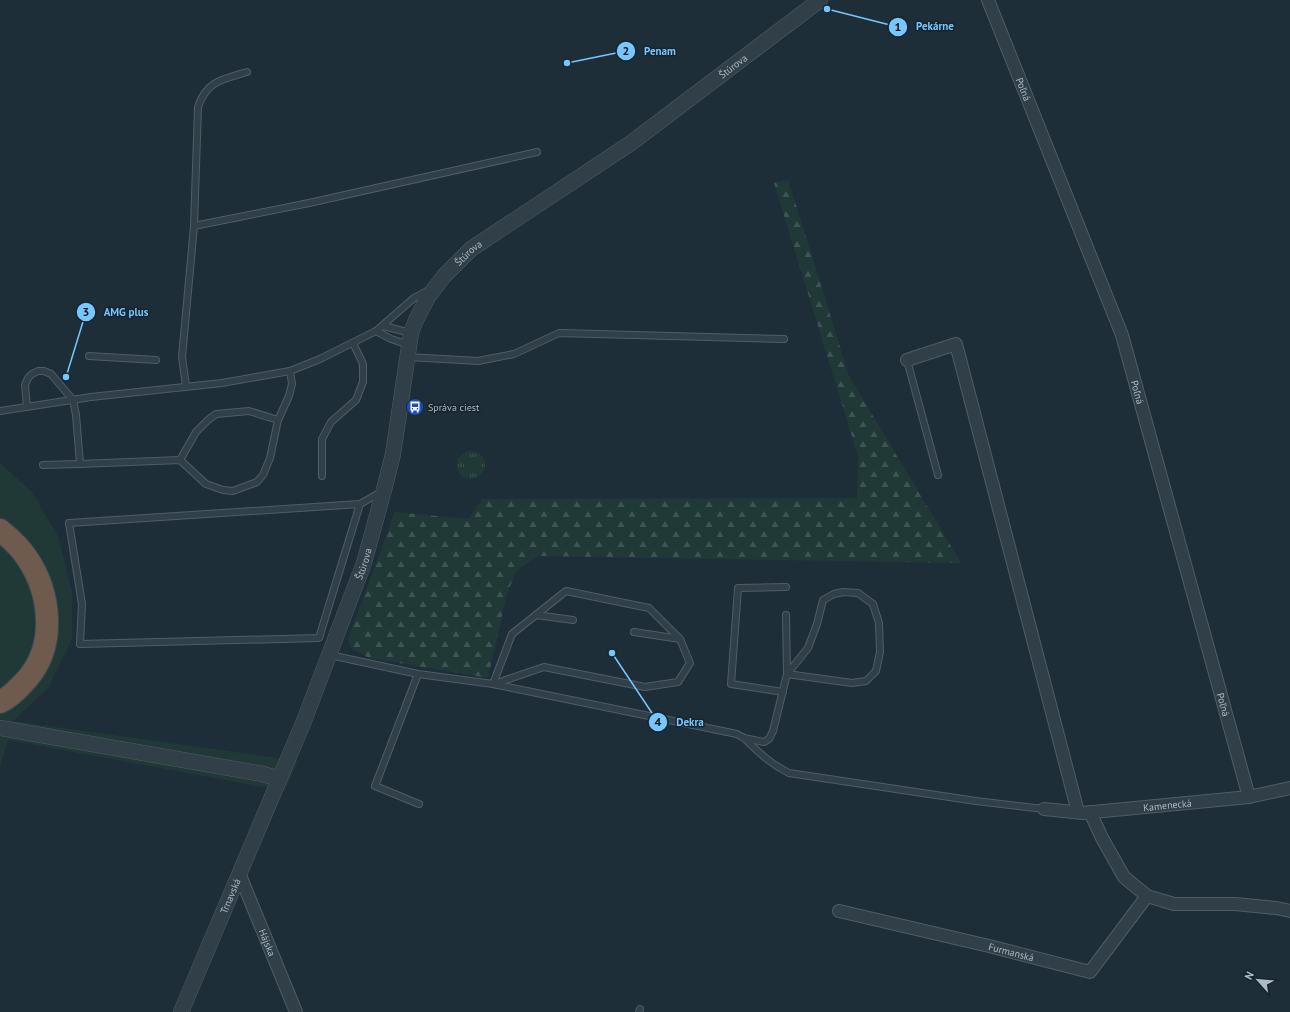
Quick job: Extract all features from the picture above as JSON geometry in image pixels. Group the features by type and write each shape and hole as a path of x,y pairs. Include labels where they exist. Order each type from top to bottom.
{"highway":[{"path":"0,530 22,551 32,566 44,594 48,624 41,656 33,672 21,686 0,702"},
{"path":"0,543 20,562 29,577 36,594 40,626 34,654 26,668 16,680 0,694"}],"street":[{"name":"Štúrova","path":"279,779 330,655 364,563 384,490 398,424 409,345 422,308 435,287 449,270 471,249 631,143 820,0"},
{"name":"Poľná","path":"988,0 1122,335 1249,797"},
{"path":"907,360 956,344 1084,812 1102,838 1124,876 1147,896 1174,904 1235,904 1276,908 1290,911"},
{"path":"0,728 263,774 279,779"},
{"name":"Trnavská","path":"181,1012 279,779"},
{"name":"Kamenecká","path":"1044,808 1084,812 1249,797 1290,788"},
{"name":"Hájska","path":"239,873 296,1012"},
{"name":"Furmanská","path":"839,911 989,946 1090,972 1147,896"}],"lane":[{"path":"186,386 182,357 194,226 198,107 201,99 208,89 219,80 247,72"},
{"path":"194,226 309,203 537,152"},
{"path":"0,411 73,400 222,383 290,371 320,359 376,331 384,326 414,298 435,287"},
{"path":"384,326 409,345"},
{"path":"376,331 391,339 409,345 478,361 514,354 559,333 784,339"},
{"path":"322,476 322,439 332,422 356,400 364,382 363,364 353,342"},
{"path":"89,356 156,360"},
{"path":"907,360 938,475"},
{"path":"27,407 25,385 28,378 38,371 51,374 73,400 76,415 80,464"},
{"path":"43,465 180,460 206,484 223,490 233,491 250,485 257,482 263,475 270,458 278,420 290,396 292,384 290,371"},
{"path":"180,460 196,432 216,414 249,411 278,420"},
{"path":"360,504 319,638 80,644 82,604 69,523 360,504 384,490"},
{"path":"783,692 731,684 738,588 786,587"},
{"path":"566,591 649,608 680,639 690,663 678,682 645,687 544,667 493,684 512,634 566,591"},
{"path":"843,592 858,593 872,604 879,623 880,652 876,671 866,681 852,683 787,674 808,648 818,624 823,600 834,594 843,592"},
{"path":"536,615 573,620"},
{"path":"330,655 418,674 493,684 736,734 744,738 764,742 769,739 773,731 787,674 786,615"},
{"path":"634,632 680,639"},
{"path":"418,674 375,786 419,804"},
{"path":"744,738 775,766 789,773 976,801 1044,808"}],"green space":[{"path":"788,179 849,376 961,563 538,556 517,570 507,593 488,678 369,658 352,649 348,639 395,512 468,519 482,499 857,498 858,456 774,183"},
{"path":"471,451 481,455 485,465 481,475 471,479 461,475 457,465 461,455"},
{"path":"0,463 32,492 58,536 72,592 72,639 48,688 13,721 298,761 285,791 8,740 0,767"}],"place":[{"name":"Pekárne","path":"827,9"},
{"name":"Penam","path":"567,63"},
{"name":"AMG plus","path":"66,377"},
{"name":"Správa ciest","path":"415,407"},
{"name":"Dekra","path":"612,653"}]}
